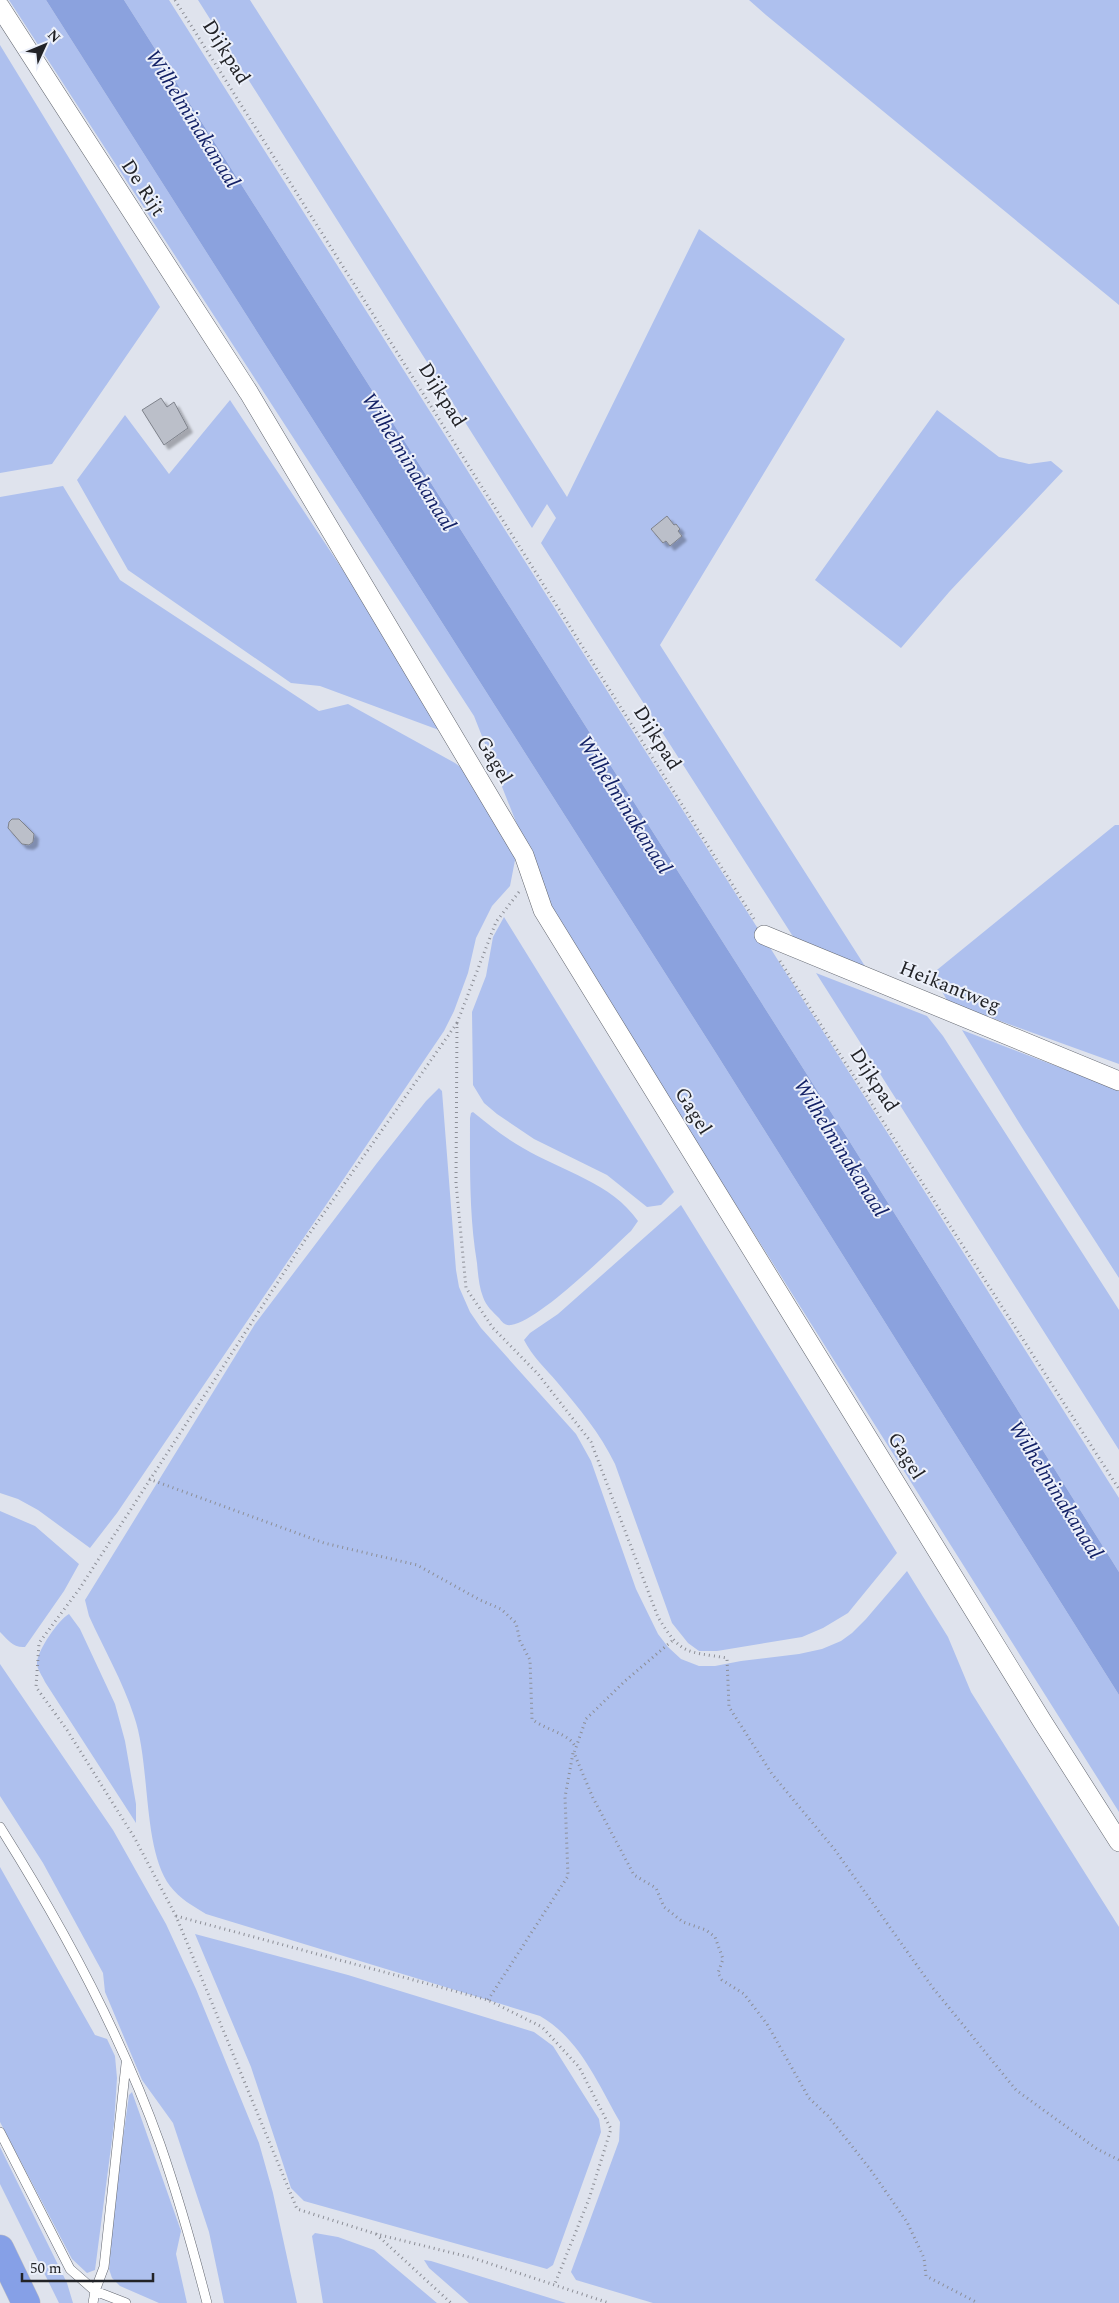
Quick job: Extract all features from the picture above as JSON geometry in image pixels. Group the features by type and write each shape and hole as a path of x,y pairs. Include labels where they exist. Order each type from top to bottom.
{"highway":[{"path":"0,2249 26,2303"}],"street":[{"name":"De Rijt","path":"0,7 249,393"},
{"name":"Gagel","path":"249,393 524,855 543,910 1119,1842"},
{"name":"Heikantweg","path":"764,935 1119,1081"}],"lane":[{"path":"0,1827 28,1872 95,1994 126,2061 162,2152 187,2227 207,2303"},
{"path":"93,2303 95,2290 104,2267 126,2061"},
{"path":"0,2132 70,2269 95,2290 126,2303"}],"path":[{"name":"Dijkpad","path":"175,0 764,935 1119,1489"},
{"path":"531,878 496,922 457,1023 305,1240 80,1588 39,1643 36,1687 67,1730 134,1837 176,1916 297,2210 376,2234 473,2258 609,2303"},
{"path":"457,1023 456,1183 466,1288 493,1328 538,1374 591,1442 658,1617 672,1641 687,1652 726,1658 728,1706 772,1774 835,1850 933,1988 1016,2090 1097,2148 1119,2160"},
{"path":"149,1479 324,1543 417,1565 480,1600 501,1609 516,1623 520,1641 530,1660 532,1719 540,1726 570,1739 576,1747"},
{"path":"488,2000 568,1876 565,1797 574,1753 586,1719 625,1681 672,1641"},
{"path":"574,1753 593,1798 634,1874 656,1888 664,1907 684,1922 706,1930 715,1937 723,1959 718,1973 722,1980 744,1994 767,2024 809,2098 828,2116 852,2146 907,2222 924,2258 926,2276 978,2303"},
{"path":"176,1916 443,1986 488,2000 542,2027 579,2067 611,2129 589,2199 554,2286"},
{"path":"376,2234 451,2303"}],"shaded area":[{"path":"9,0 46,0 716,1053 1119,1695 1119,1812 552,913 474,716"},
{"path":"124,0 169,0 1119,1498 1119,1572 848,1139"},
{"path":"198,0 250,0 567,497 699,229 845,339 660,645 870,974 801,949 541,543 556,518 547,504 532,528"},
{"path":"749,0 1119,0 1119,305 766,15"},
{"path":"0,45 160,307 52,464 0,473"},
{"path":"230,400 380,626 447,733 320,686 291,683 128,570 77,480 125,415 169,474"},
{"path":"937,410 999,457 1029,464 1051,461 1063,471 950,591 901,648 815,580"},
{"path":"63,486 120,580 319,711 348,704 455,763 470,774 517,850 510,886 492,906 476,938 468,973 454,1011 444,1031 117,1513 90,1548 38,1510 18,1499 0,1493 0,497"},
{"path":"1115,825 1119,825 1119,1064 948,1002 932,974"},
{"path":"504,917 674,1192 661,1205 647,1207 607,1175 534,1139 484,1103 473,1085 472,1012 486,976 493,937"},
{"path":"816,973 927,1016 943,1036 1119,1310 1119,1450"},
{"path":"962,1030 1119,1090 1119,1278 1023,1129"},
{"path":"439,1088 442,1091 456,1270 459,1287 470,1312 481,1328 576,1434 591,1461 636,1589 658,1634 668,1647 681,1659 699,1666 715,1666 822,1649 841,1641 852,1633 907,1571 948,1637 971,1692 1119,1927 1119,2303 653,2303 576,2280 571,2272 619,2141 620,2122 587,2063 566,2037 540,2016 206,1914 174,1891 161,1870 151,1828 143,1758 134,1716 119,1678 89,1616 85,1600 255,1324 377,1163 426,1101"},
{"path":"473,1112 516,1144 600,1187 615,1197 638,1221 631,1231 555,1299 523,1321 511,1325 504,1323 488,1306 480,1285 470,1191 470,1118"},
{"path":"681,1205 897,1553 848,1613 823,1628 802,1637 717,1651 699,1651 688,1643 672,1623 615,1464 589,1421 535,1357 524,1340 530,1333 558,1314"},
{"path":"0,1511 35,1526 79,1564 64,1591 25,1647 14,1645 0,1632"},
{"path":"69,1614 80,1629 115,1704 125,1741 136,1804 136,1823 45,1682 38,1668 38,1659 44,1644 60,1622"},
{"path":"0,1664 113,1830 166,1924 196,1989 259,2143 273,2193 297,2303 224,2303 209,2232 173,2123 142,2080 105,1992 103,1973 43,1863 0,1796"},
{"path":"0,1867 95,2035 107,2039 115,2056 117,2078 114,2124 95,2270 87,2273 72,2259 0,2122"},
{"path":"195,1934 348,1975 534,2032 553,2046 599,2119 601,2132 553,2265 547,2269 304,2201 291,2188 251,2067"},
{"path":"132,2092 181,2231 176,2254 187,2303 159,2303 120,2286 112,2278 109,2269 115,2196 129,2095"},
{"path":"0,2147 67,2283 73,2303 59,2303 0,2184"},
{"path":"315,2233 338,2237 374,2250 437,2303 323,2303 312,2236"},
{"path":"424,2260 566,2303 469,2303 429,2268"}],"water":[{"name":"Wilhelminakanaal","path":"46,0 124,0 848,1139 1119,1572 1119,1695 716,1053"}],"building":[{"path":"161,398 167,407 174,402 188,428 164,445 142,410"},
{"path":"667,516 680,529 678,531 682,536 670,546 666,541 663,543 651,529"},
{"path":"12,819 19,819 34,834 33,842 29,845 22,844 8,828 9,822"}]}
